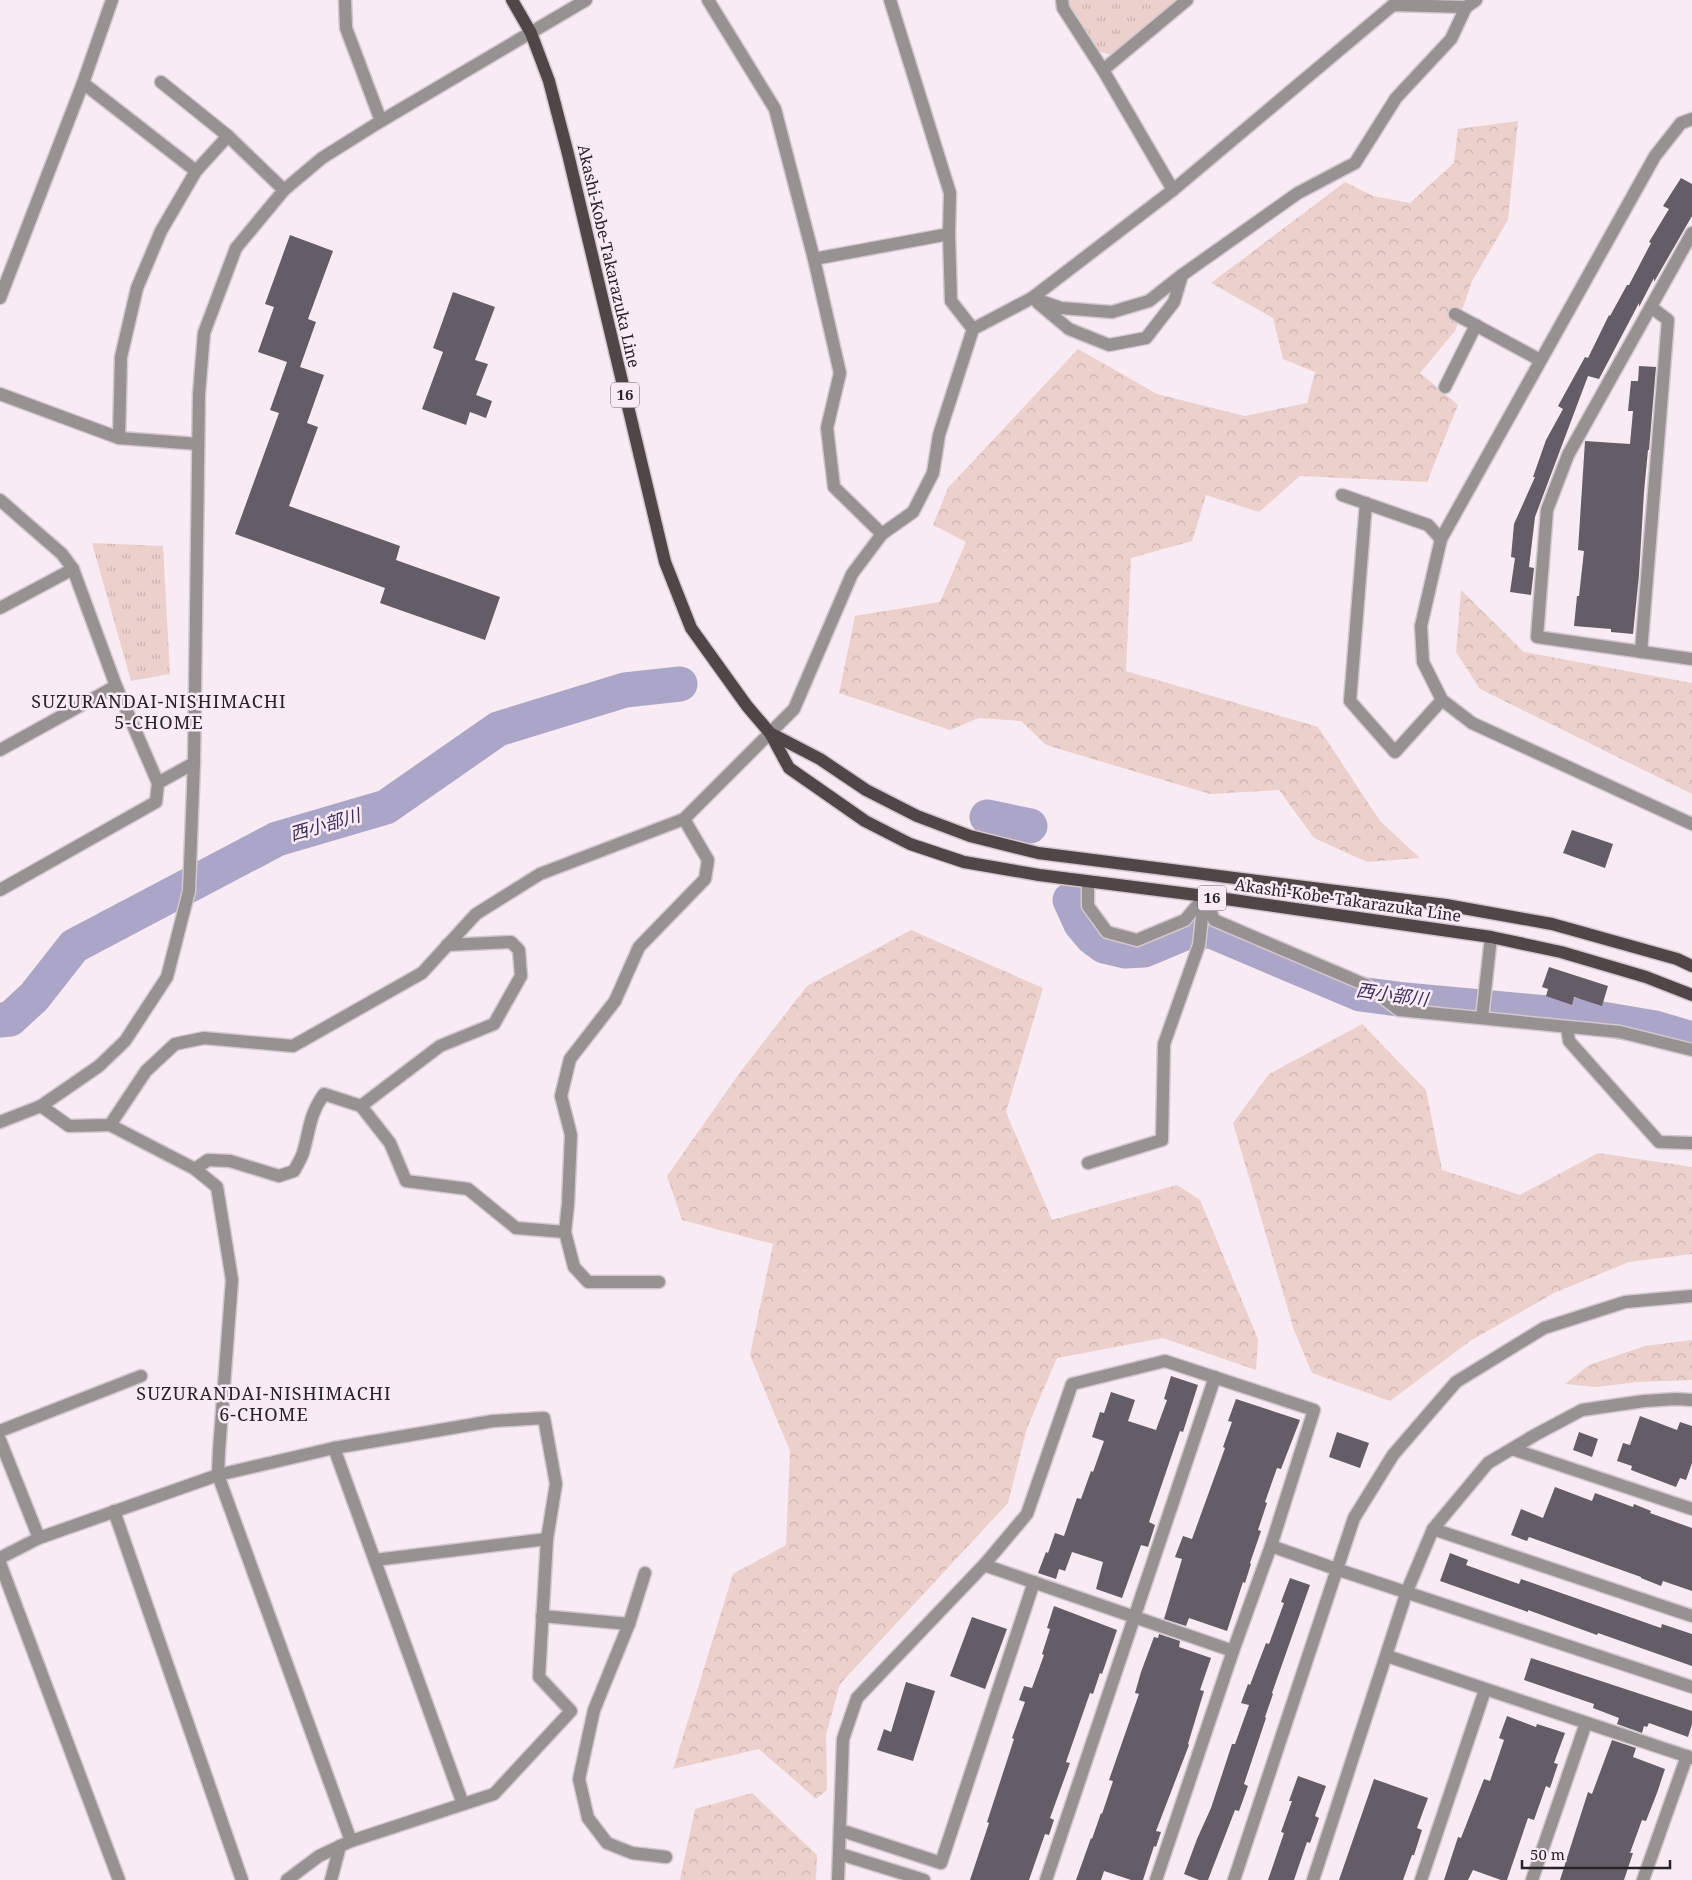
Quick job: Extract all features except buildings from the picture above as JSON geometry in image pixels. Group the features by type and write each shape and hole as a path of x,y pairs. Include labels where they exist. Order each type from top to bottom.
{"main road":[{"name":"Akashi-Kobe-Takarazuka Line","path":"512,0 531,33 550,81 665,562 691,628 747,706 770,733 789,768 865,821 910,844 964,862 1088,882 1204,896 1491,937 1561,952 1646,976 1692,995"},
{"name":"Akashi-Kobe-Takarazuka Line","path":"770,733 820,759 866,790 917,816 970,836 1028,851 1446,905 1552,924 1677,959 1692,966"}],"street":[{"path":"0,298 83,83 112,0"},
{"path":"345,0 346,28 381,121"},
{"path":"0,1122 42,1106 99,1066 125,1041 167,977 188,891 194,763 199,394 204,333 236,248 284,190 322,158 586,0"},
{"path":"708,0 775,109 814,259 840,373 827,428 834,487 882,534"},
{"path":"890,0 950,193 951,301 973,330"},
{"path":"1062,0 1063,8 1103,70 1172,190"},
{"path":"1103,70 1187,0"},
{"path":"110,1125 146,1071 175,1044 204,1038 293,1046 422,973 476,914 540,874 684,819 794,709 852,574 882,534 913,512 933,472 939,435 973,330 1032,298 1172,190 1393,5 1471,4"},
{"path":"1032,298 1062,308 1112,312 1148,301 1298,193 1355,163 1396,98 1451,38 1471,4"},
{"path":"161,82 228,136 284,190"},
{"path":"83,83 196,171"},
{"path":"1692,119 1681,123 1655,156 1440,539 1421,626 1422,662 1442,700 1472,722 1692,824"},
{"path":"119,438 122,357 137,288 161,231 196,171 228,136"},
{"path":"1692,233 1568,455 1547,510 1537,637 1692,659"},
{"path":"814,259 949,234"},
{"path":"1032,298 1069,328 1109,345 1146,338 1174,302 1182,275"},
{"path":"1641,652 1668,320 1651,307"},
{"path":"1455,314 1540,360"},
{"path":"1445,387 1476,325"},
{"path":"0,394 119,438 198,444"},
{"path":"1342,495 1428,525 1440,539"},
{"path":"0,500 62,554 72,569 116,686 158,783 156,802 0,890"},
{"path":"1366,504 1350,702 1395,752 1442,700"},
{"path":"0,608 72,569"},
{"path":"0,750 116,686"},
{"path":"158,783 194,763"},
{"path":"659,1282 588,1282 574,1267 565,1232 568,1204 570,1135 560,1096 570,1059 615,1001 639,947 705,879 708,860 684,819"},
{"path":"1088,882 1088,906 1107,932 1137,940 1185,920 1204,896"},
{"path":"1204,896 1214,920 1366,985 1399,1010 1620,1032 1692,1050"},
{"path":"1088,1163 1162,1140 1164,1044 1199,945 1204,896"},
{"path":"1482,1018 1491,937"},
{"path":"361,1106 440,1046 494,1024 521,976 519,950 510,942 448,944"},
{"path":"1567,1027 1569,1041 1659,1142 1692,1143"},
{"path":"195,1168 208,1160 230,1162 279,1176 294,1171 303,1154 308,1126 315,1106 324,1094 361,1106 390,1143 406,1181 468,1189 516,1228 565,1232"},
{"path":"42,1106 69,1126 110,1125 195,1168 217,1187 232,1280 218,1451 218,1475 345,1843 331,1880"},
{"path":"1234,1880 1354,1518 1393,1455 1456,1382 1544,1328 1625,1302 1692,1296"},
{"path":"838,1880 843,1739 858,1698 984,1565 1027,1514 1072,1384 1165,1361 1314,1410 1272,1546 1233,1650 1156,1880"},
{"path":"0,1431 141,1376"},
{"path":"1046,1880 1215,1377"},
{"path":"1313,1880 1407,1592 1434,1529 1488,1463 1582,1410 1644,1401 1692,1400"},
{"path":"0,1558 39,1538 218,1475 334,1448 493,1421 544,1418 556,1484 547,1539 539,1676 571,1712 494,1794 345,1843 319,1856 288,1880"},
{"path":"0,1440 39,1538"},
{"path":"334,1448 463,1804"},
{"path":"1512,1449 1692,1509"},
{"path":"114,1511 242,1880"},
{"path":"1434,1529 1692,1616"},
{"path":"375,1560 547,1539"},
{"path":"1272,1546 1692,1687"},
{"path":"0,1563 119,1880"},
{"path":"984,1565 1233,1650"},
{"path":"645,1573 630,1624 594,1710 579,1778 588,1818 607,1843 632,1853 666,1857"},
{"path":"840,1830 941,1863 1034,1582"},
{"path":"542,1616 630,1624"},
{"path":"1387,1656 1689,1757 1643,1880"},
{"path":"1420,1880 1485,1690"},
{"path":"1532,1880 1586,1723"},
{"path":"840,1854 924,1880"}],"green space":[{"path":"1067,0 1180,0 1111,55 1095,50 1068,6"},
{"path":"1518,121 1508,220 1472,281 1455,331 1420,373 1458,405 1427,482 1300,476 1259,512 1206,495 1192,541 1131,558 1126,671 1318,727 1380,821 1420,858 1367,862 1314,838 1279,790 1210,794 1046,745 1021,721 979,718 950,730 839,693 855,616 940,602 966,542 933,525 948,488 1078,349 1157,394 1245,416 1307,403 1315,372 1283,359 1273,318 1211,283 1345,182 1373,196 1410,203 1454,163 1458,129"},
{"path":"92,543 163,546 170,674 131,681"},
{"path":"1461,590 1524,652 1692,683 1692,794 1480,689 1456,652"},
{"path":"911,930 1043,988 1006,1112 1052,1220 1177,1185 1200,1200 1258,1339 1256,1370 1163,1338 1057,1358 1027,1428 1008,1503 840,1684 826,1735 827,1790 816,1799 759,1749 673,1769 733,1574 786,1545 790,1451 750,1355 773,1244 682,1220 667,1176 741,1071 807,986"},
{"path":"1362,1024 1426,1090 1442,1170 1520,1195 1598,1153 1692,1167 1692,1254 1629,1262 1554,1293 1470,1341 1390,1401 1312,1373 1294,1330 1233,1123 1269,1074"},
{"path":"1692,1340 1692,1380 1638,1382 1596,1387 1565,1384 1589,1365 1645,1346"},
{"path":"752,1793 817,1855 816,1880 680,1880 695,1809"}],"waterway":[{"name":"西小部川","path":"0,1020 10,1019 34,997 74,946 277,839 386,807 498,729 625,690 680,684"},
{"name":"西小部川","path":"987,817 1030,826"},
{"name":"西小部川","path":"1070,900 1081,924 1092,937 1104,946 1125,951 1144,950 1187,932 1211,931 1360,994 1590,1017 1655,1028 1692,1039"}],"district":[{"name":"SUZURANDAI-NISHIMACHI 5-CHOME","path":"159,712"},
{"name":"SUZURANDAI-NISHIMACHI 6-CHOME","path":"264,1404"}]}
